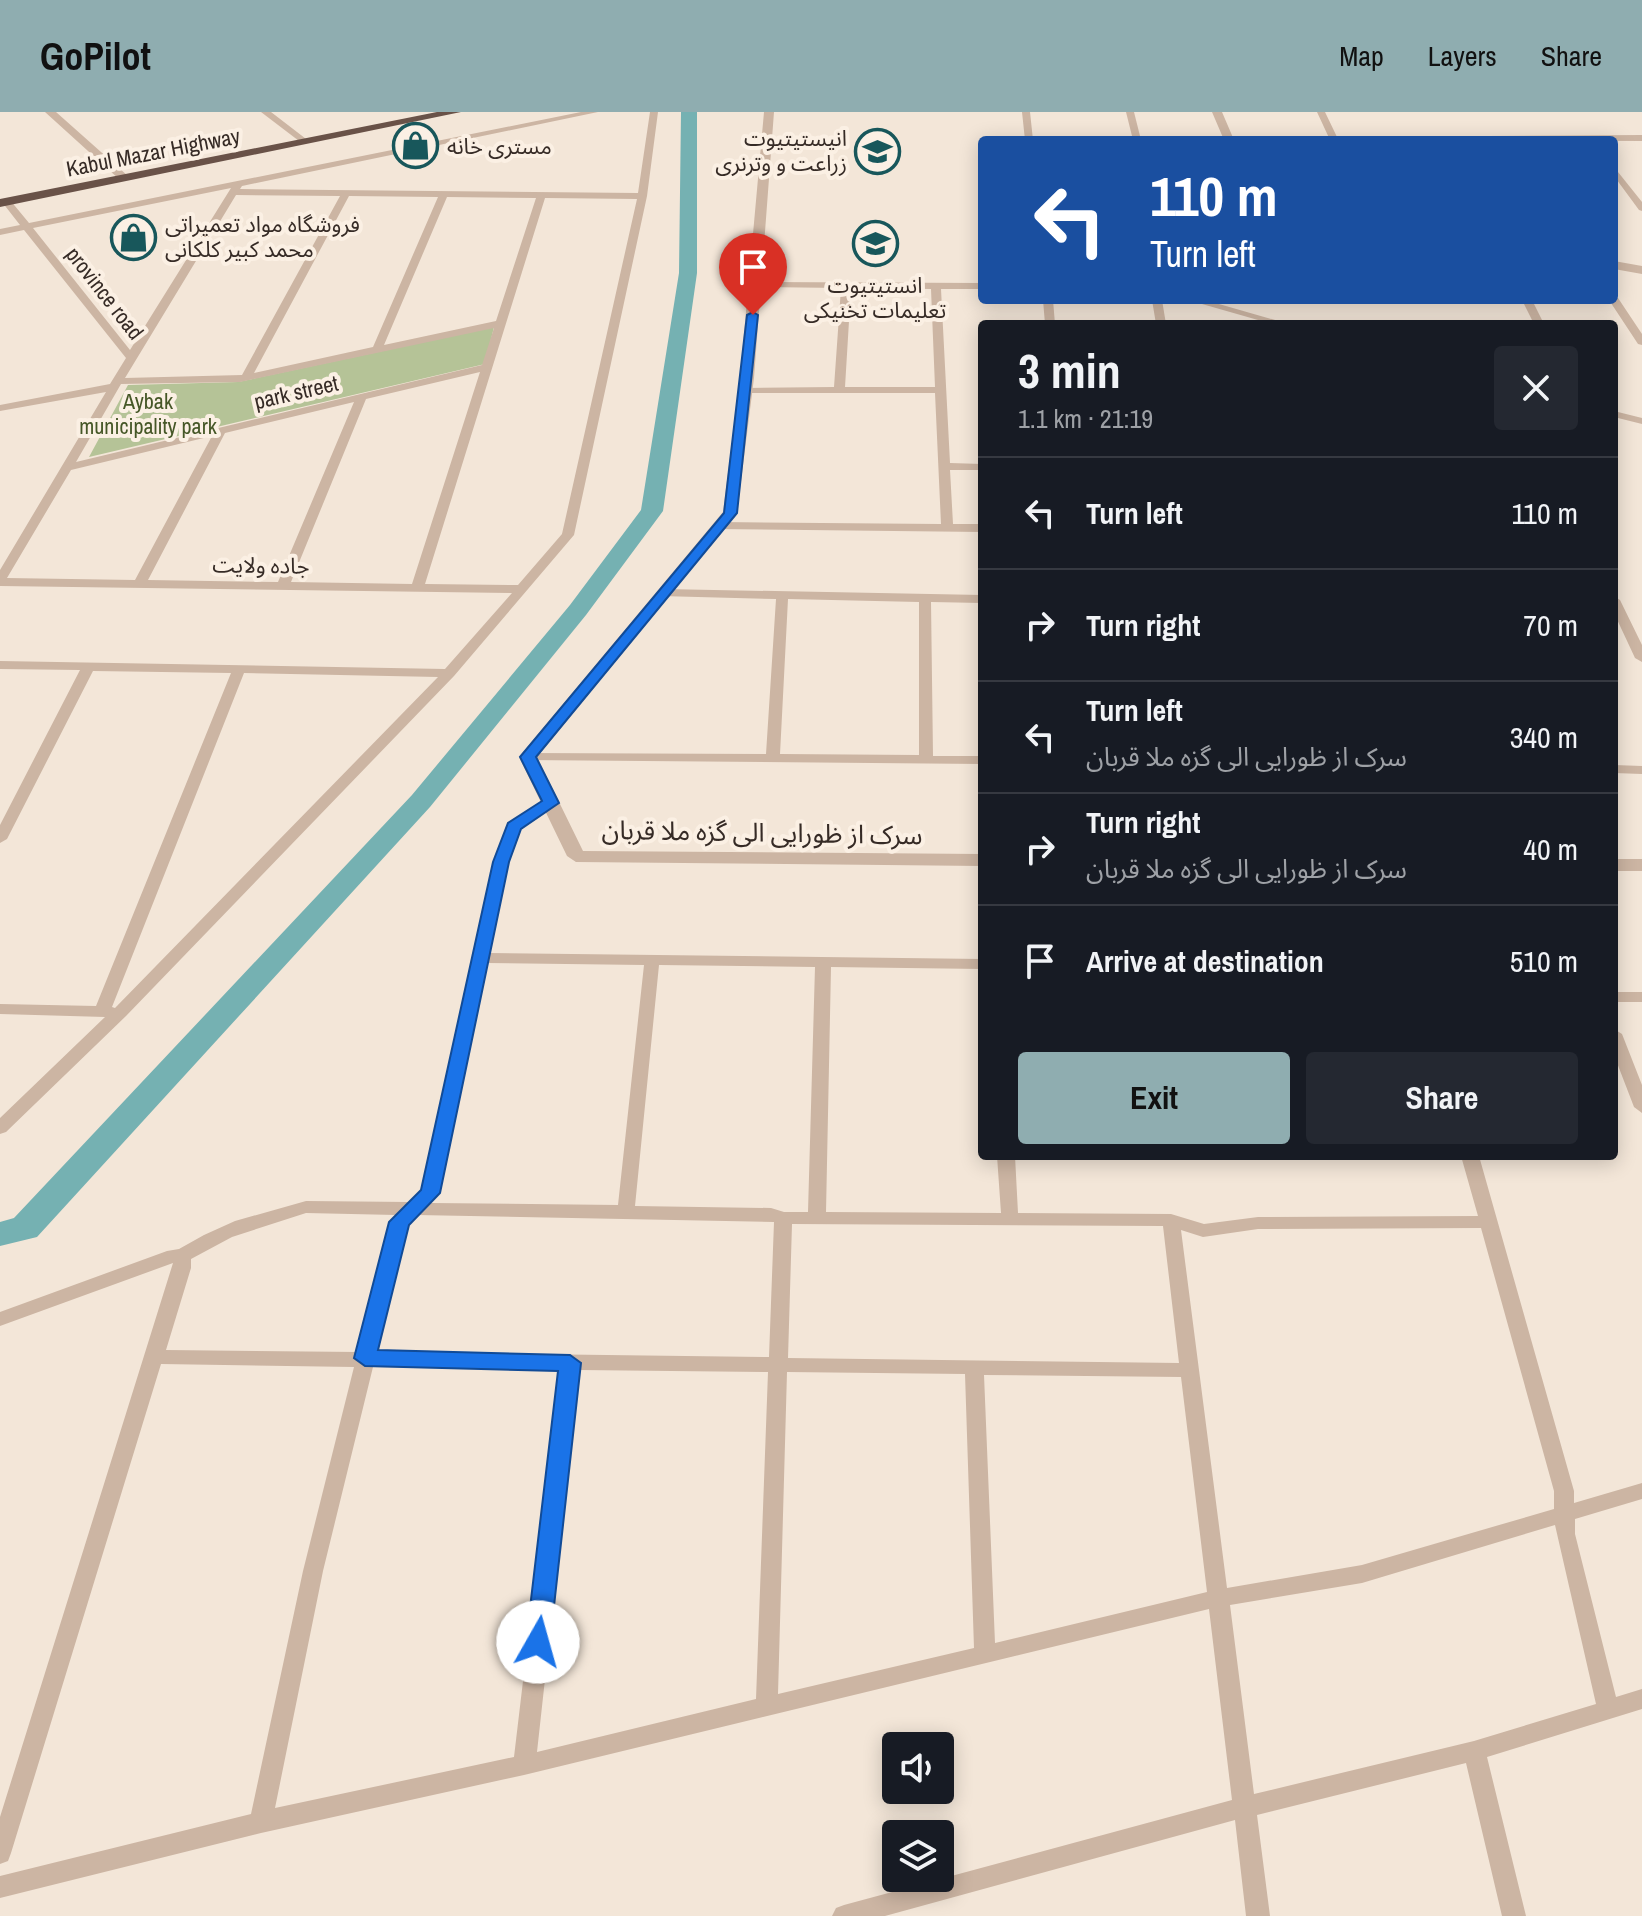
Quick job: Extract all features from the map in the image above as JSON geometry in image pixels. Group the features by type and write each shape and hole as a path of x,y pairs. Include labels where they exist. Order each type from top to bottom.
{"highway":[{"name":"Kabul Mazar Highway","path":"3,202 455,112"}],"street":[{"path":"50,112 124,178"},
{"path":"265,112 306,142"},
{"path":"0,232 237,187 594,112"},
{"path":"0,1128 120,1012 449,673 568,535 642,196 654,112"},
{"path":"528,757 730,513 745,391 769,112"},
{"path":"1026,112 1029,136"},
{"path":"1130,112 1136,136"},
{"path":"1217,112 1227,136"},
{"path":"1321,112 1332,136"},
{"path":"1618,138 1642,138"},
{"path":"1618,175 1642,208"},
{"path":"237,187 346,193 642,196"},
{"path":"131,358 237,187"},
{"path":"246,378 346,193"},
{"path":"377,350 444,194"},
{"path":"417,588 541,195"},
{"name":"province road","path":"0,581 131,358 27,226 3,202"},
{"path":"1618,266 1642,270"},
{"path":"755,284 978,286"},
{"path":"839,391 846,285"},
{"path":"936,286 947,528"},
{"path":"1208,304 1269,320"},
{"path":"1617,304 1642,342"},
{"name":"park street","path":"0,408 116,384 246,378 501,323"},
{"name":"park street","path":"67,467 487,367"},
{"path":"745,391 941,390"},
{"path":"283,586 361,398"},
{"path":"1618,415 1642,421"},
{"path":"140,583 220,431"},
{"path":"944,466 978,467"},
{"path":"720,526 978,528"},
{"name":"جاده ولایت","path":"0,581 522,589"},
{"path":"664,593 978,599"},
{"path":"773,759 782,595"},
{"path":"925,597 926,759"},
{"path":"1618,608 1642,658"},
{"path":"0,665 449,673"},
{"path":"0,839 88,667"},
{"path":"102,1011 239,669"},
{"path":"528,757 978,760"},
{"name":"سرک از ظورایی الی گزه ملا قربان","path":"528,757 576,856 978,860"},
{"path":"1618,769 1642,770"},
{"path":"261,1822 313,1571 399,1222 430,1193 483,958 501,862 514,827 550,803"},
{"path":"1618,865 1642,865"},
{"path":"483,958 978,964"},
{"path":"626,1211 652,959"},
{"path":"817,1218 823,962"},
{"path":"1618,997 1642,997"},
{"path":"0,1009 120,1012"},
{"path":"1618,1044 1642,1107"},
{"path":"1006,1160 1010,1219"},
{"path":"1471,1160 1564,1491 1565,1534 1608,1708"},
{"path":"0,1319 173,1256 182,1256 196,1246 269,1216 306,1207 771,1214 783,1218 1171,1220 1203,1231 1258,1223 1489,1222"},
{"path":"767,1704 783,1218"},
{"path":"1171,1220 1258,1916"},
{"path":"0,1853 157,1357 182,1268 182,1256"},
{"path":"157,1357 1191,1370"},
{"path":"524,1765 570,1363"},
{"path":"974,1368 985,1653"},
{"path":"0,1887 261,1822 524,1765 767,1704 1219,1598 1362,1574 1565,1511 1642,1491"},
{"path":"844,1916 1245,1807 1474,1751 1642,1699"},
{"path":"1474,1751 1514,1916"}],"green space":[{"name":"Aybak municipality park","path":"494,327 485,364 89,457 128,385 238,382"}],"waterway":[{"path":"0,1234 25,1228 421,801 578,610 652,511 688,273 689,112"}],"place":[{"name":"مستری خانه","path":"416,146"},
{"name":"انیستیتیوت زراعت و وترنری","path":"878,151"},
{"name":"فروشگاه مواد تعمیراتی محمد کبیر کلکانی","path":"134,237"},
{"name":"انستیتیوت تعلیمات تخنیکی","path":"875,244"}],"route":[{"path":"538,1642 570,1363 365,1358 399,1222 430,1193 483,958 501,862 514,827 550,803 528,757 730,513 753,315"}]}
